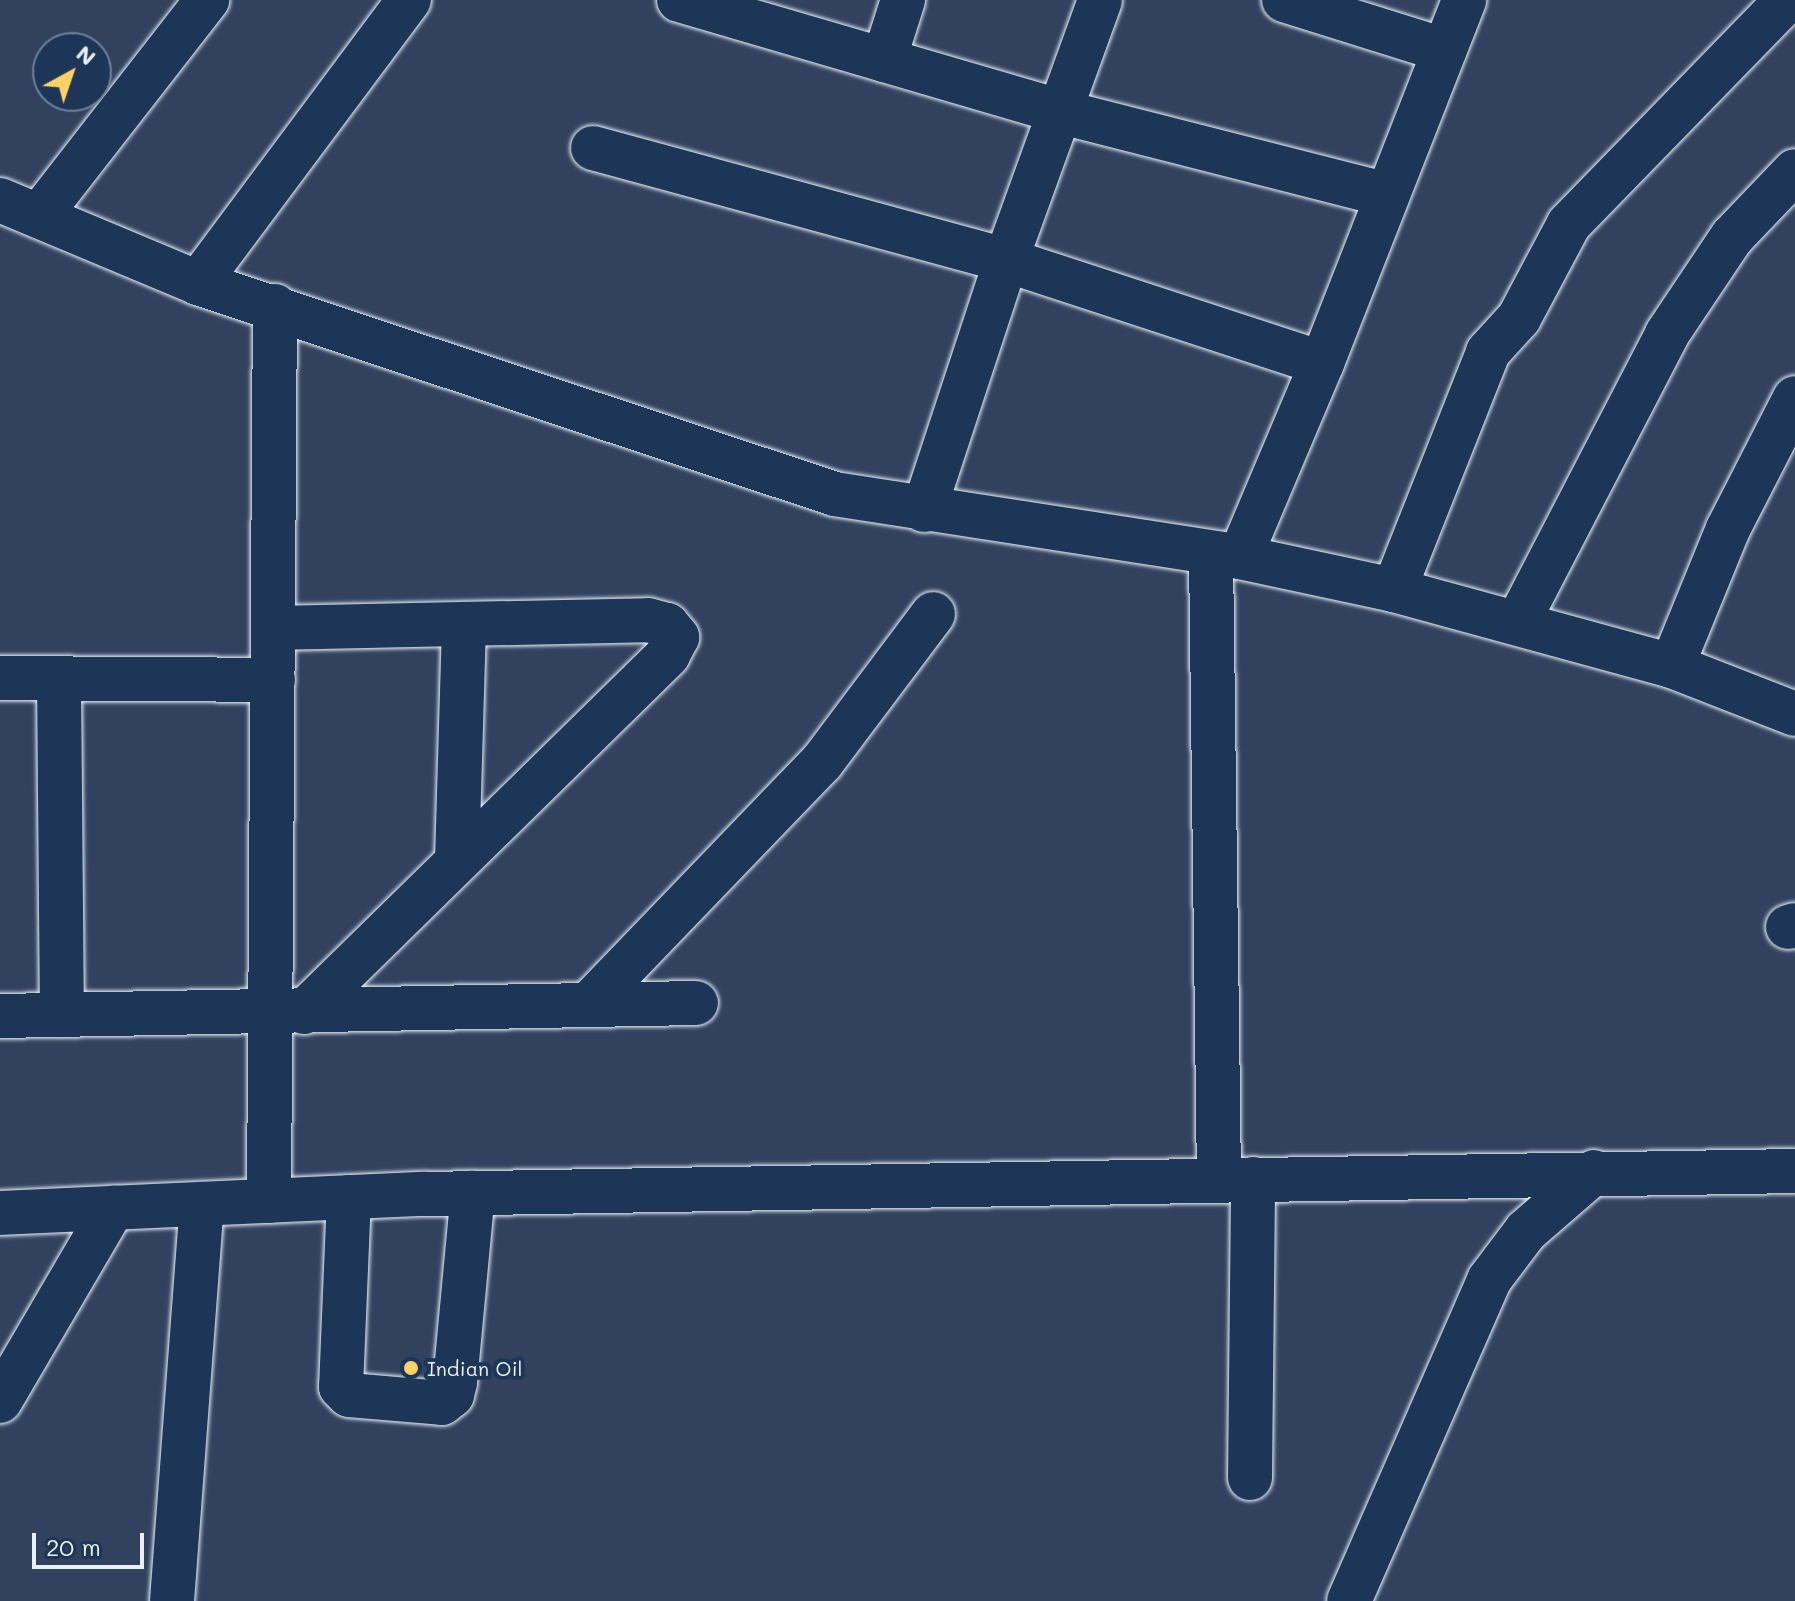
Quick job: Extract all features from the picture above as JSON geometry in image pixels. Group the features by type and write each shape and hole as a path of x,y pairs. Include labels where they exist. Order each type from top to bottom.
{"street":[{"path":"207,0 19,208 198,283 275,306 733,463 835,494 1225,555 1394,590 1672,666 1795,714"},
{"path":"198,283 409,0"},
{"path":"679,0 1058,111 1387,195"},
{"path":"884,60 903,0"},
{"path":"924,510 1006,260 1100,0"},
{"path":"1250,1478 1236,1179 1225,555 1322,363 1464,0"},
{"path":"1394,590 1488,352 1519,318 1569,224 1787,0"},
{"path":"1294,1 1444,50"},
{"path":"593,148 1006,260 1322,363"},
{"path":"1518,622 1667,334 1732,237 1795,171"},
{"path":"269,1201 287,1013 273,680 275,306"},
{"path":"1672,666 1728,529 1795,398"},
{"path":"588,1005 822,762 933,614"},
{"path":"273,628 648,620 667,625 677,637 668,655 457,861 287,1013"},
{"path":"457,861 464,625"},
{"path":"0,678 273,680"},
{"path":"59,679 62,1015"},
{"path":"0,1016 696,1003"},
{"path":"0,1213 473,1193 1795,1171"},
{"path":"1349,1601 1489,1280 1526,1231 1594,1172"},
{"path":"349,1197 341,1387 349,1395 442,1403 452,1395 455,1382 473,1193"},
{"path":"172,1601 202,1204"},
{"path":"0,1401 113,1208"}],"place":[{"name":"Indian Oil","path":"411,1368"}]}
